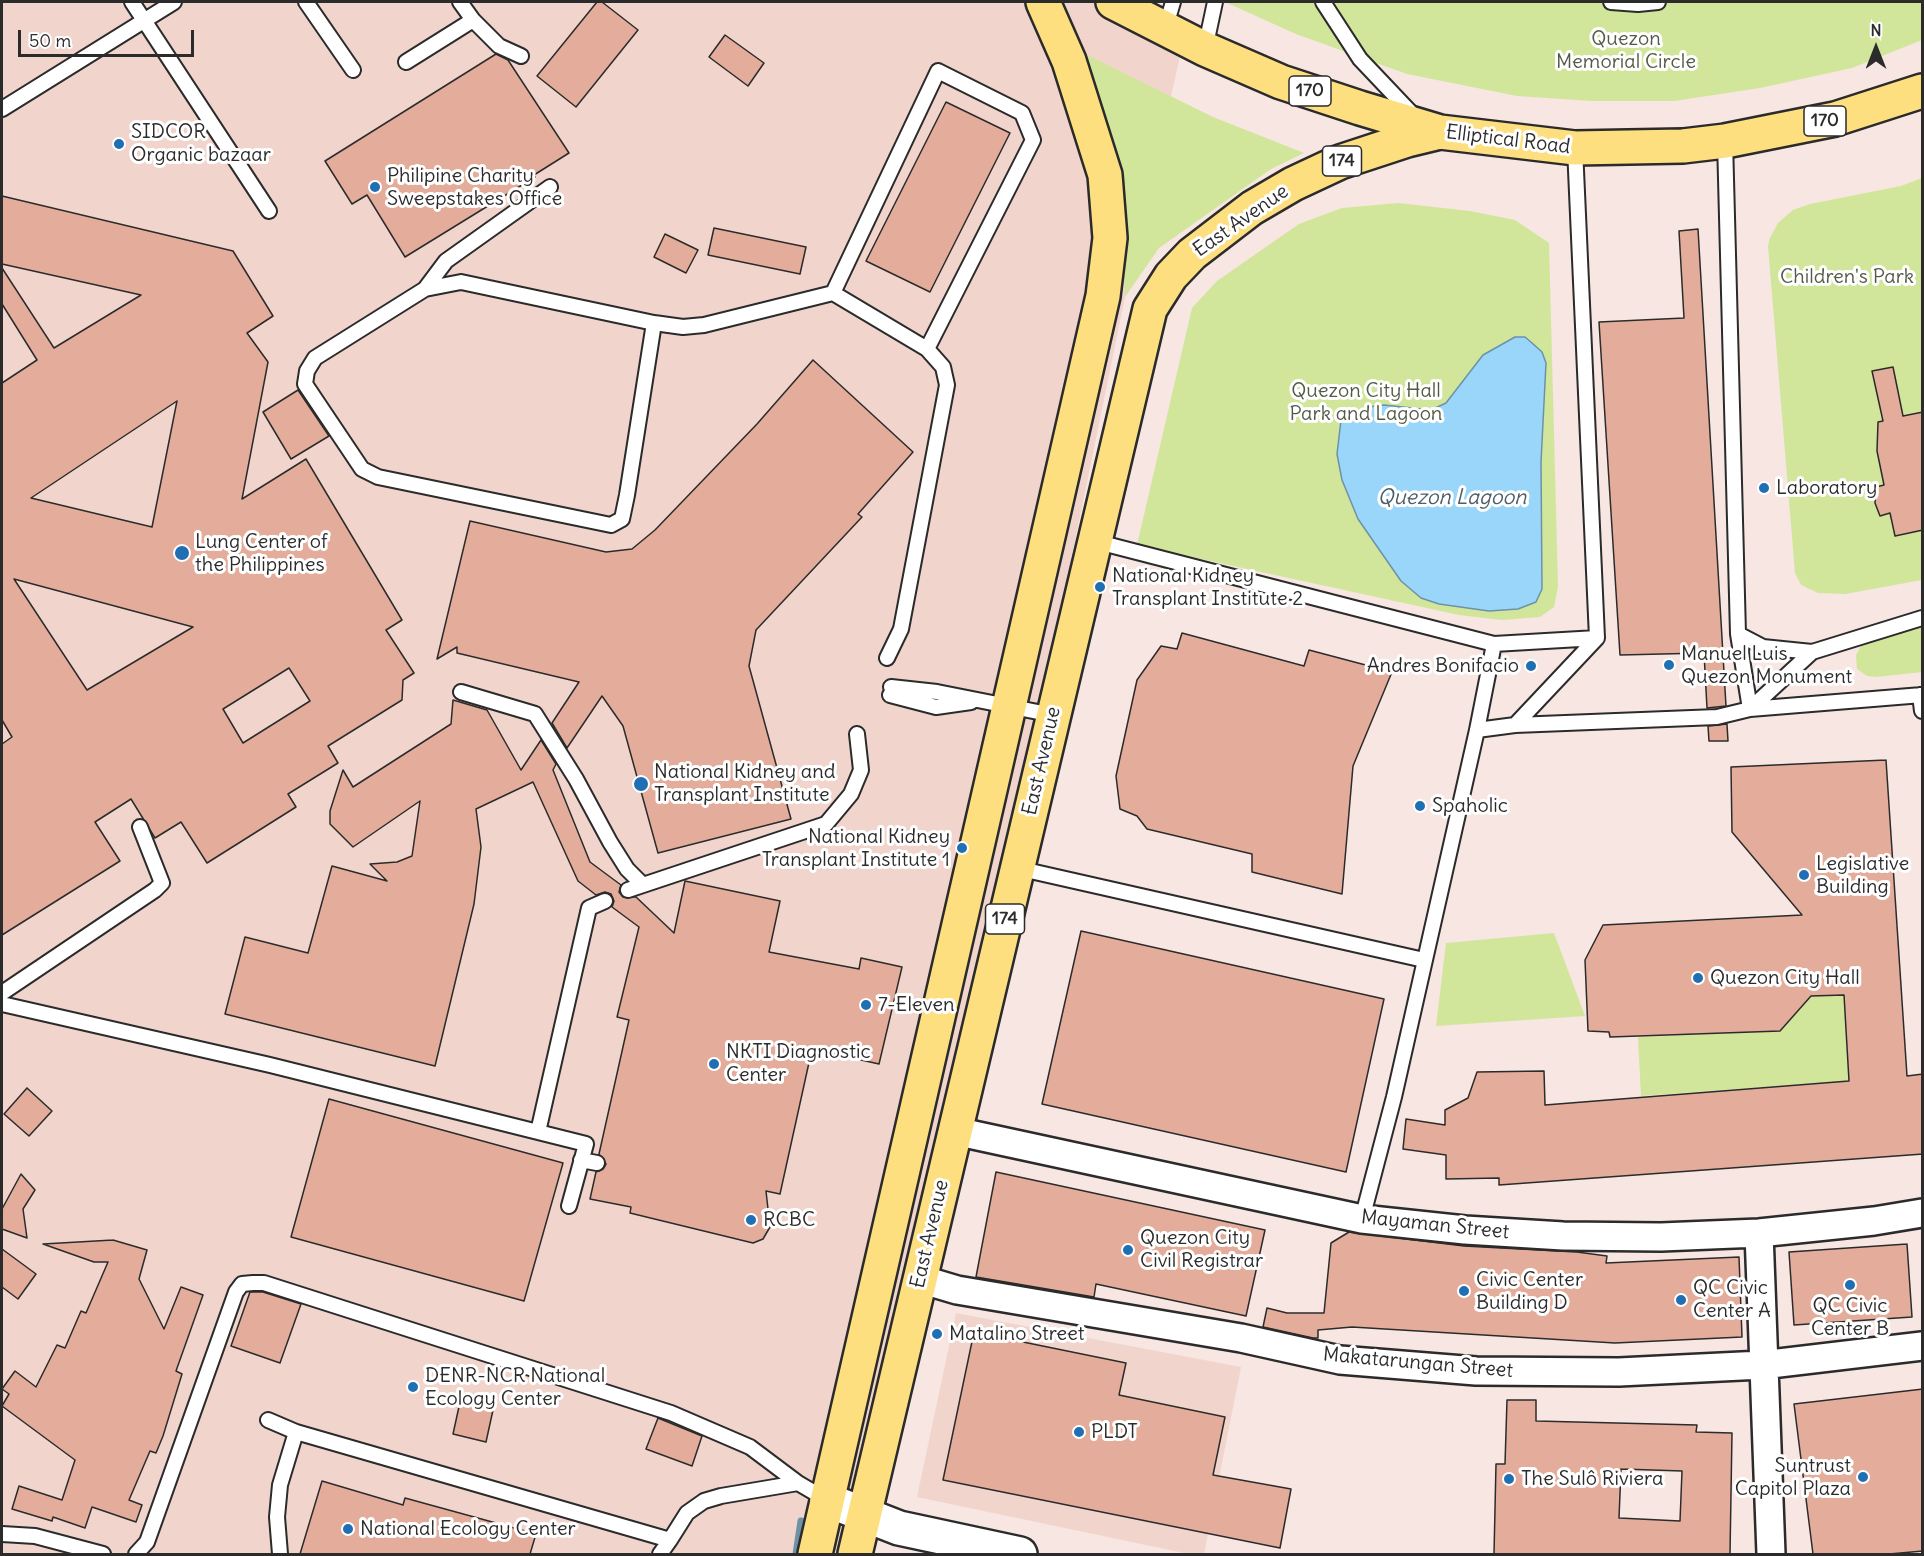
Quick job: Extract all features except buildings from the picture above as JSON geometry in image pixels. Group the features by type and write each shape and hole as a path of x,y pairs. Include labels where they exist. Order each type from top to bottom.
{"main road":[{"name":"East Avenue","path":"815,1554 996,703 1102,307 1110,238 1108,194 1095,140 1069,61 1043,2"},
{"name":"Elliptical Road","path":"1113,2 1169,15 1205,49 1281,82 1433,130 1575,148 1683,146 1725,141 1835,119 1923,91"},
{"name":"East Avenue","path":"855,1554 1146,321 1157,297 1171,276 1192,254 1226,226 1293,184 1362,154 1433,130"}],"street":[{"name":"Mayaman Street","path":"955,1131 1362,1219 1563,1236 1661,1237 1759,1233 1923,1213"},
{"path":"1759,1233 1762,1365 1771,1554"},
{"name":"Makatarungan Street","path":"920,1279 957,1290 1241,1338 1340,1360 1488,1371 1619,1372 1762,1365 1923,1346"},
{"path":"827,1500 899,1528 1020,1554"}],"lane":[{"path":"132,2 269,212"},
{"path":"2,110 174,2"},
{"path":"306,2 353,70"},
{"path":"460,2 473,20 499,46 521,56"},
{"path":"1205,49 1215,2"},
{"path":"1323,2 1360,59 1433,130"},
{"path":"1611,2 1658,2"},
{"path":"406,62 473,20"},
{"path":"833,293 938,71 1022,113 1033,140 927,349"},
{"path":"1725,141 1738,634 1750,710"},
{"path":"1515,725 1597,638 1575,148"},
{"path":"550,186 446,261 425,289 315,358 307,371 305,384 362,469 378,477 611,525 622,519 654,323"},
{"path":"425,289 461,282 654,323 683,327 704,325 833,293 927,349 943,367 947,385 902,629 887,658"},
{"path":"1094,541 1494,644 1597,638"},
{"path":"1738,634 1762,647 1812,652 1923,618"},
{"path":"1362,1219 1394,1097 1478,730 1494,644"},
{"path":"1750,710 1812,652"},
{"path":"890,691 937,692 1053,715"},
{"path":"461,692 535,714 576,779 609,842 627,868 642,884"},
{"path":"1478,730 1515,725 1717,717 1750,710 1922,695 1923,711"},
{"path":"628,890 826,824 851,794 861,770 857,734"},
{"path":"2,993 155,890 162,883 140,827"},
{"path":"1017,868 1424,960"},
{"path":"538,1132 589,908 605,901"},
{"path":"2,1004 270,1065 586,1144 569,1206"},
{"path":"581,1160 597,1163"},
{"path":"136,1554 147,1542 236,1292 242,1284 253,1283 264,1283 671,1413 750,1447 798,1483 827,1500"},
{"path":"268,1420 296,1432 670,1540"},
{"path":"280,1554 277,1517 280,1485 296,1432"},
{"path":"660,1554 687,1513 704,1501 798,1483"},
{"path":"2,1534 35,1536 104,1554"}],"shaded area":[{"path":"2,2 1113,2 1184,39 1125,297 1045,687 948,1090 847,1554 2,1554"},
{"name":"PLDT","path":"956,1313 1241,1367 1204,1554 1189,1554 917,1497"}],"green space":[{"name":"Quezon Memorial Circle","path":"1225,2 1922,2 1922,40 1852,68 1760,88 1674,101 1592,101 1517,96 1407,74 1296,34"},
{"path":"1085,54 1213,117 1304,153 1271,169 1159,248 1125,297 1123,208 1116,151"},
{"name":"Children's Park","path":"1922,178 1922,580 1845,594 1818,593 1801,585 1795,573 1768,246 1770,238 1778,223 1793,210 1810,204 1901,186"},
{"name":"Quezon City Hall Park and Lagoon","path":"1398,203 1470,211 1515,220 1549,243 1558,587 1554,607 1540,617 1502,620 1459,615 1137,545 1192,308 1217,281 1299,224 1342,208"},
{"path":"1922,625 1922,672 1876,677 1867,676 1857,669 1856,655 1862,644"},
{"path":"1554,933 1585,1016 1436,1026 1446,943"},
{"path":"1844,995 1849,1081 1641,1096 1638,1037 1780,1031 1811,996"}],"water":[{"name":"Quezon Lagoon","path":"1515,337 1525,337 1542,352 1546,363 1541,462 1542,589 1536,602 1518,609 1489,611 1439,604 1421,598 1401,581 1358,519 1342,480 1337,454 1341,420 1352,412 1368,407 1384,405 1431,410 1446,403 1483,355"}],"waterway":[{"path":"796,1554 801,1521"}],"place":[{"name":"SIDCOR Organic bazaar","path":"119,144"},
{"name":"Philipine Charity Sweepstakes Office","path":"375,187"},
{"name":"Laboratory","path":"1764,488"},
{"name":"Lung Center of the Philippines","path":"182,553"},
{"name":"National Kidney Transplant Institute 2","path":"1100,587"},
{"name":"Manuel Luis Quezon Monument","path":"1669,665"},
{"name":"Andres Bonifacio","path":"1531,666"},
{"name":"National Kidney and Transplant Institute","path":"641,784"},
{"name":"Spaholic","path":"1420,806"},
{"name":"National Kidney Transplant Institute 1","path":"962,848"},
{"name":"Legislative Building","path":"1804,875"},
{"name":"Quezon City Hall","path":"1698,978"},
{"name":"7-Eleven","path":"866,1005"},
{"name":"NKTI Diagnostic Center","path":"714,1064"},
{"name":"RCBC","path":"751,1220"},
{"name":"Quezon City Civil Registrar","path":"1128,1250"},
{"name":"QC Civic Center B","path":"1850,1285"},
{"name":"Civic Center Building D","path":"1464,1291"},
{"name":"QC Civic Center A","path":"1681,1300"},
{"name":"Matalino Street","path":"937,1334"},
{"name":"DENR-NCR National Ecology Center","path":"413,1387"},
{"name":"PLDT","path":"1079,1432"},
{"name":"Suntrust Capitol Plaza","path":"1863,1477"},
{"name":"The Sulô Riviera","path":"1509,1479"},
{"name":"National Ecology Center","path":"348,1529"}]}
